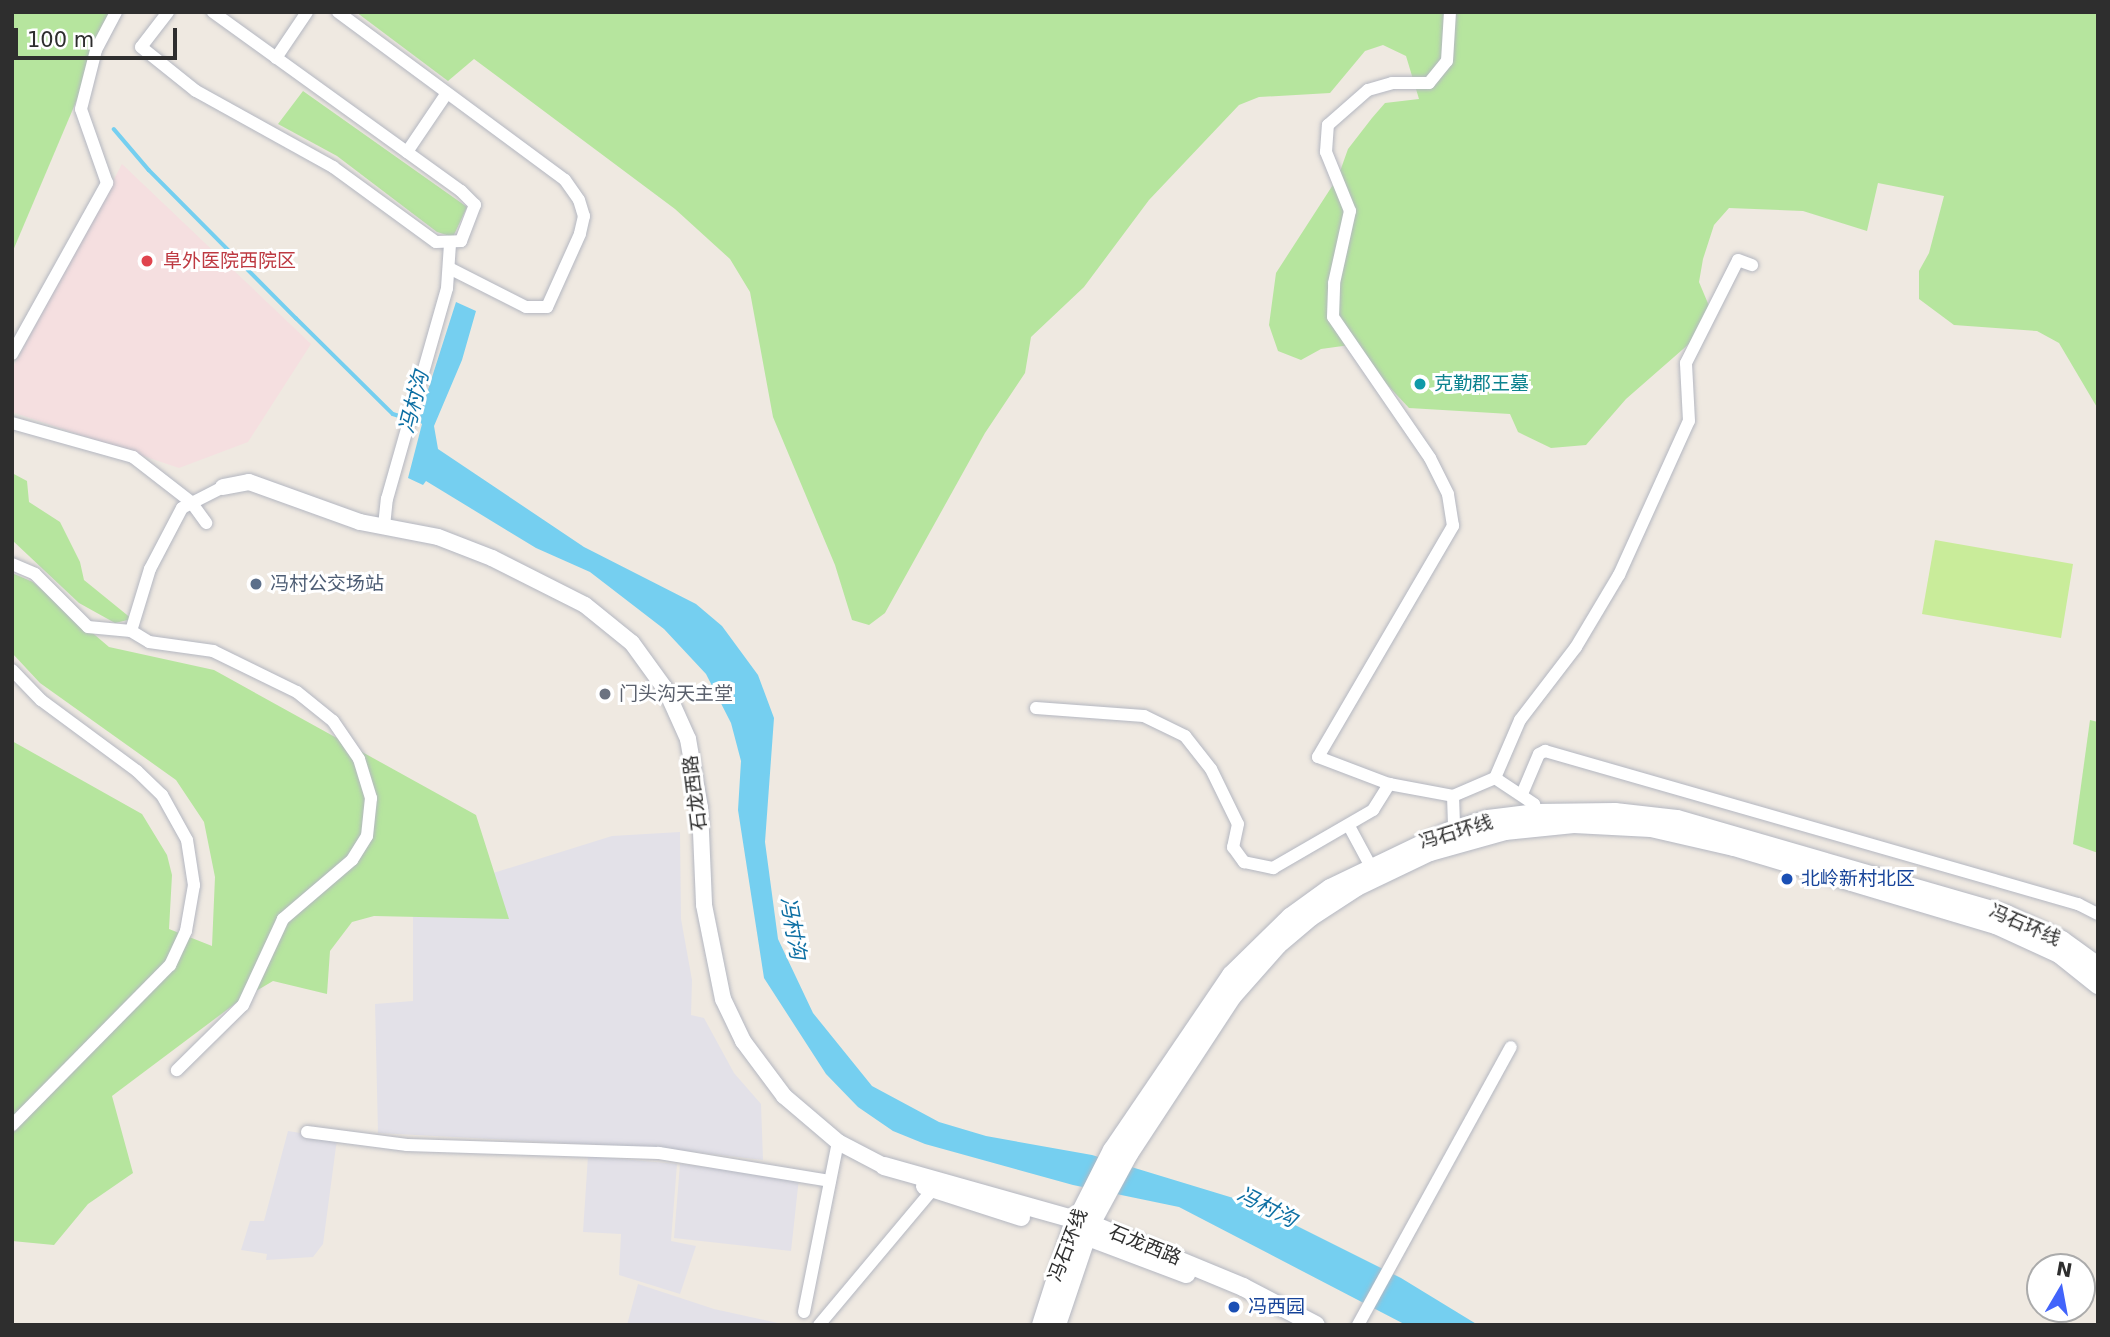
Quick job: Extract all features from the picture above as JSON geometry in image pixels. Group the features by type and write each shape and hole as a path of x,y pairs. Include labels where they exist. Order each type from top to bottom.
{"main road":[{"name":"冯石环线","path":"1121,1152 1216,1018 1278,945 1311,917 1357,887 1430,852 1538,821 1643,813 1721,830 2006,914 2062,940 2098,966"},
{"name":"冯石环线","path":"1041,1325 1081,1227 1121,1152 1184,1039 1239,966 1290,917 1370,865 1454,829 1488,819 1629,826 1734,847 1996,925 2059,954 2098,985"},
{"name":"石龙西路","path":"884,1166 933,1189 1081,1227 1237,1296 1292,1325"},
{"name":"石龙西路","path":"884,1166 1194,1265 1316,1325"},
{"name":"冯石环线","path":"1057,1325 1081,1227"}],"street":[{"path":"12,354 107,183 81,109 96,50 116,12"},
{"path":"168,12 141,47 196,91 334,167 405,222 436,242 450,244 461,241 469,230 475,205 407,152 213,12"},
{"path":"276,58 307,12"},
{"path":"338,12 565,180 584,216 547,307 526,307 449,268"},
{"path":"1450,12 1447,61 1429,83 1392,83 1368,90 1328,125 1325,152 1350,211 1336,272 1333,317 1430,458 1448,494 1453,526 1318,757 1389,785 1453,796 1495,778 1520,720 1576,647 1619,575 1689,421 1686,363 1738,260 1752,265"},
{"path":"407,152 447,93"},
{"path":"384,526 410,418 447,288 450,244"},
{"path":"12,423 133,457 191,502 206,523"},
{"name":"石龙西路","path":"223,487 249,482 359,522 438,537 550,586 610,622 650,665 679,716 695,768 704,905 723,999 762,1070 812,1123 838,1142 884,1166"},
{"path":"131,631 150,569 182,508 223,487"},
{"path":"12,564 35,574 88,627 131,631 149,642 214,651 297,692 334,721 359,759 371,798 367,836 352,860 283,919 243,1005 177,1070"},
{"path":"12,670 41,701 137,771 162,795 187,840 194,885 186,931 170,965 12,1125"},
{"path":"1036,708 1144,716 1185,736 1211,769 1238,824 1233,846 1244,862 1273,868 1373,810 1389,785"},
{"path":"1522,794 1539,754 1545,751 2078,904 2098,914"},
{"path":"1495,778 1534,804 1538,821"},
{"path":"1453,796 1454,829"},
{"path":"1349,826 1370,865"},
{"path":"1359,1322 1511,1047"},
{"path":"307,1132 407,1145 659,1153 830,1181"},
{"path":"804,1312 838,1142"},
{"path":"819,1325 933,1189"}],"shaded area":[{"name":"阜外医院西院区","path":"122,164 311,344 248,442 179,468 12,412 12,369"},
{"path":"680,832 681,919 692,980 691,1015 704,1018 734,1073 761,1104 763,1160 661,1148 378,1133 375,1004 413,1001 413,898 612,836"},
{"path":"288,1131 337,1139 323,1244 313,1257 266,1260 267,1254 241,1250 250,1221 264,1221"},
{"path":"588,1156 677,1164 671,1241 696,1246 680,1294 619,1275 621,1234 583,1232"},
{"path":"680,1164 799,1178 791,1251 674,1238"},
{"path":"638,1284 714,1309 787,1325 627,1325"}],"green space":[{"path":"12,12 114,12 12,253"},
{"path":"356,12 2098,12 2098,409 2059,343 2037,331 1954,325 1919,299 1919,271 1929,253 1944,196 1878,183 1867,231 1803,211 1729,208 1714,225 1699,282 1712,313 1698,336 1626,399 1586,445 1551,448 1518,432 1510,414 1409,408 1350,345 1321,349 1301,360 1278,351 1269,325 1276,273 1338,177 1348,149 1372,118 1385,103 1419,99 1406,56 1383,45 1365,51 1330,93 1259,97 1239,105 1149,200 1084,287 1031,337 1025,373 985,433 885,613 869,625 852,620 835,565 773,417 750,292 730,259 675,209 474,59 448,81"},
{"path":"303,91 467,207 453,237 437,232 337,156 278,124"},
{"path":"12,473 27,481 29,502 60,522 80,562 84,580 132,619 115,623 79,603 12,540"},
{"path":"1935,540 2073,564 2061,638 1922,614"},
{"path":"12,573 33,582 109,647 214,670 476,815 509,919 374,916 352,922 330,951 327,994 273,981 236,1003 112,1096 133,1173 88,1204 54,1245 12,1241 12,741 142,814 167,855 172,875 169,929 212,946 215,877 204,822 176,780 40,683 12,653"},
{"path":"2090,720 2098,722 2098,853 2073,844"}],"water":[{"path":"456,302 476,311 462,360 434,426 438,449 584,547 696,604 722,626 758,675 774,718 765,842 778,939 813,1013 872,1086 939,1122 986,1136 1092,1155 1253,1204 1401,1278 1478,1325 1406,1325 1179,1207 1073,1185 925,1144 893,1131 858,1107 826,1074 764,978 738,810 741,761 731,723 706,674 664,629 590,572 536,548 426,481 423,485 408,478 422,424 418,421"}],"waterway":[{"name":"冯村沟","path":"114,129 149,170 296,318 393,414 406,418"}],"place":[{"name":"阜外医院西院区","path":"147,261"},
{"name":"克勤郡王墓","path":"1420,384"},
{"name":"冯村公交场站","path":"256,584"},
{"name":"门头沟天主堂","path":"605,694"},
{"name":"北岭新村北区","path":"1787,879"},
{"name":"冯西园","path":"1234,1307"}]}
